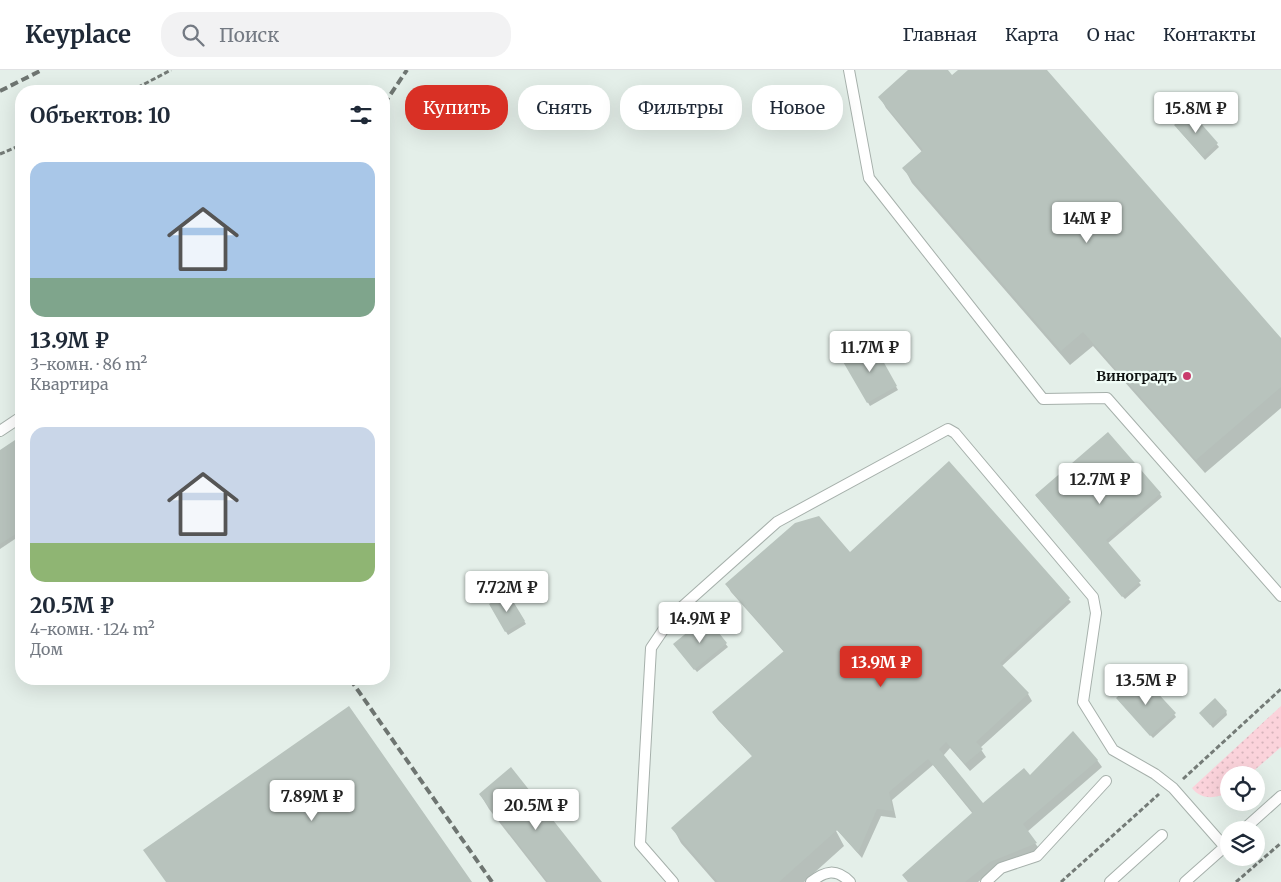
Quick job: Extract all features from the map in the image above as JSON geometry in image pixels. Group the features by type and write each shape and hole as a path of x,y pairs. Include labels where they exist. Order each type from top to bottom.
{"lane":[{"path":"849,70 870,178 1043,399 1107,398 1281,596"},
{"path":"0,431 15,421"},
{"path":"674,882 640,844 651,648 674,614 777,522 948,429 955,433 1094,597 1096,613 1083,702 1113,750 1155,774 1173,788 1220,838"},
{"path":"986,882 1001,868 1038,856 1106,781"},
{"path":"1253,821 1281,796"},
{"path":"1110,882 1162,835"},
{"path":"1185,882 1220,850"},
{"path":"811,882 821,874 830,872 839,874 850,882"}],"path":[{"path":"142,85 171,70"},
{"path":"0,154 15,148"},
{"path":"1236,882 1281,843"}],"shaded area":[{"path":"1281,706 1281,747 1259,766 1220,766 1220,796 1209,797 1200,795 1192,788"}],"building":[{"path":"908,70 948,70 952,75 958,70 1047,70 1281,338 1281,387 1196,460 1083,332 1061,351 902,168 923,150 878,97"},
{"path":"1190,111 1218,143 1203,157 1174,125"},
{"path":"873,343 897,386 867,403 842,360"},
{"path":"1108,432 1161,493 1106,540 1141,581 1122,597 1035,495"},
{"path":"15,440 15,535 0,544 0,450"},
{"path":"949,461 1070,598 1000,663 1029,693 976,742 983,749 965,764 946,742 939,749 983,803 1024,768 1030,775 1073,731 1098,760 1023,824 1037,843 990,862 965,882 908,882 902,875 973,812 928,759 889,792 893,811 877,809 858,853 837,830 779,882 718,882 671,828 752,756 712,712 784,651 725,584 795,523 819,516 850,552"},
{"path":"508,593 525,621 505,632 489,604"},
{"path":"706,617 727,643 694,670 673,644"},
{"path":"1141,675 1176,713 1150,736 1116,698"},
{"path":"1215,698 1227,711 1210,725 1199,713"},
{"path":"349,706 472,882 166,882 143,850"},
{"path":"511,767 602,882 548,882 479,794"}],"railway":[{"path":"0,91 42,70"},
{"path":"390,95 407,70"},
{"path":"354,685 492,882"}],"place":[{"name":"Виноградъ","path":"1187,376"}]}
